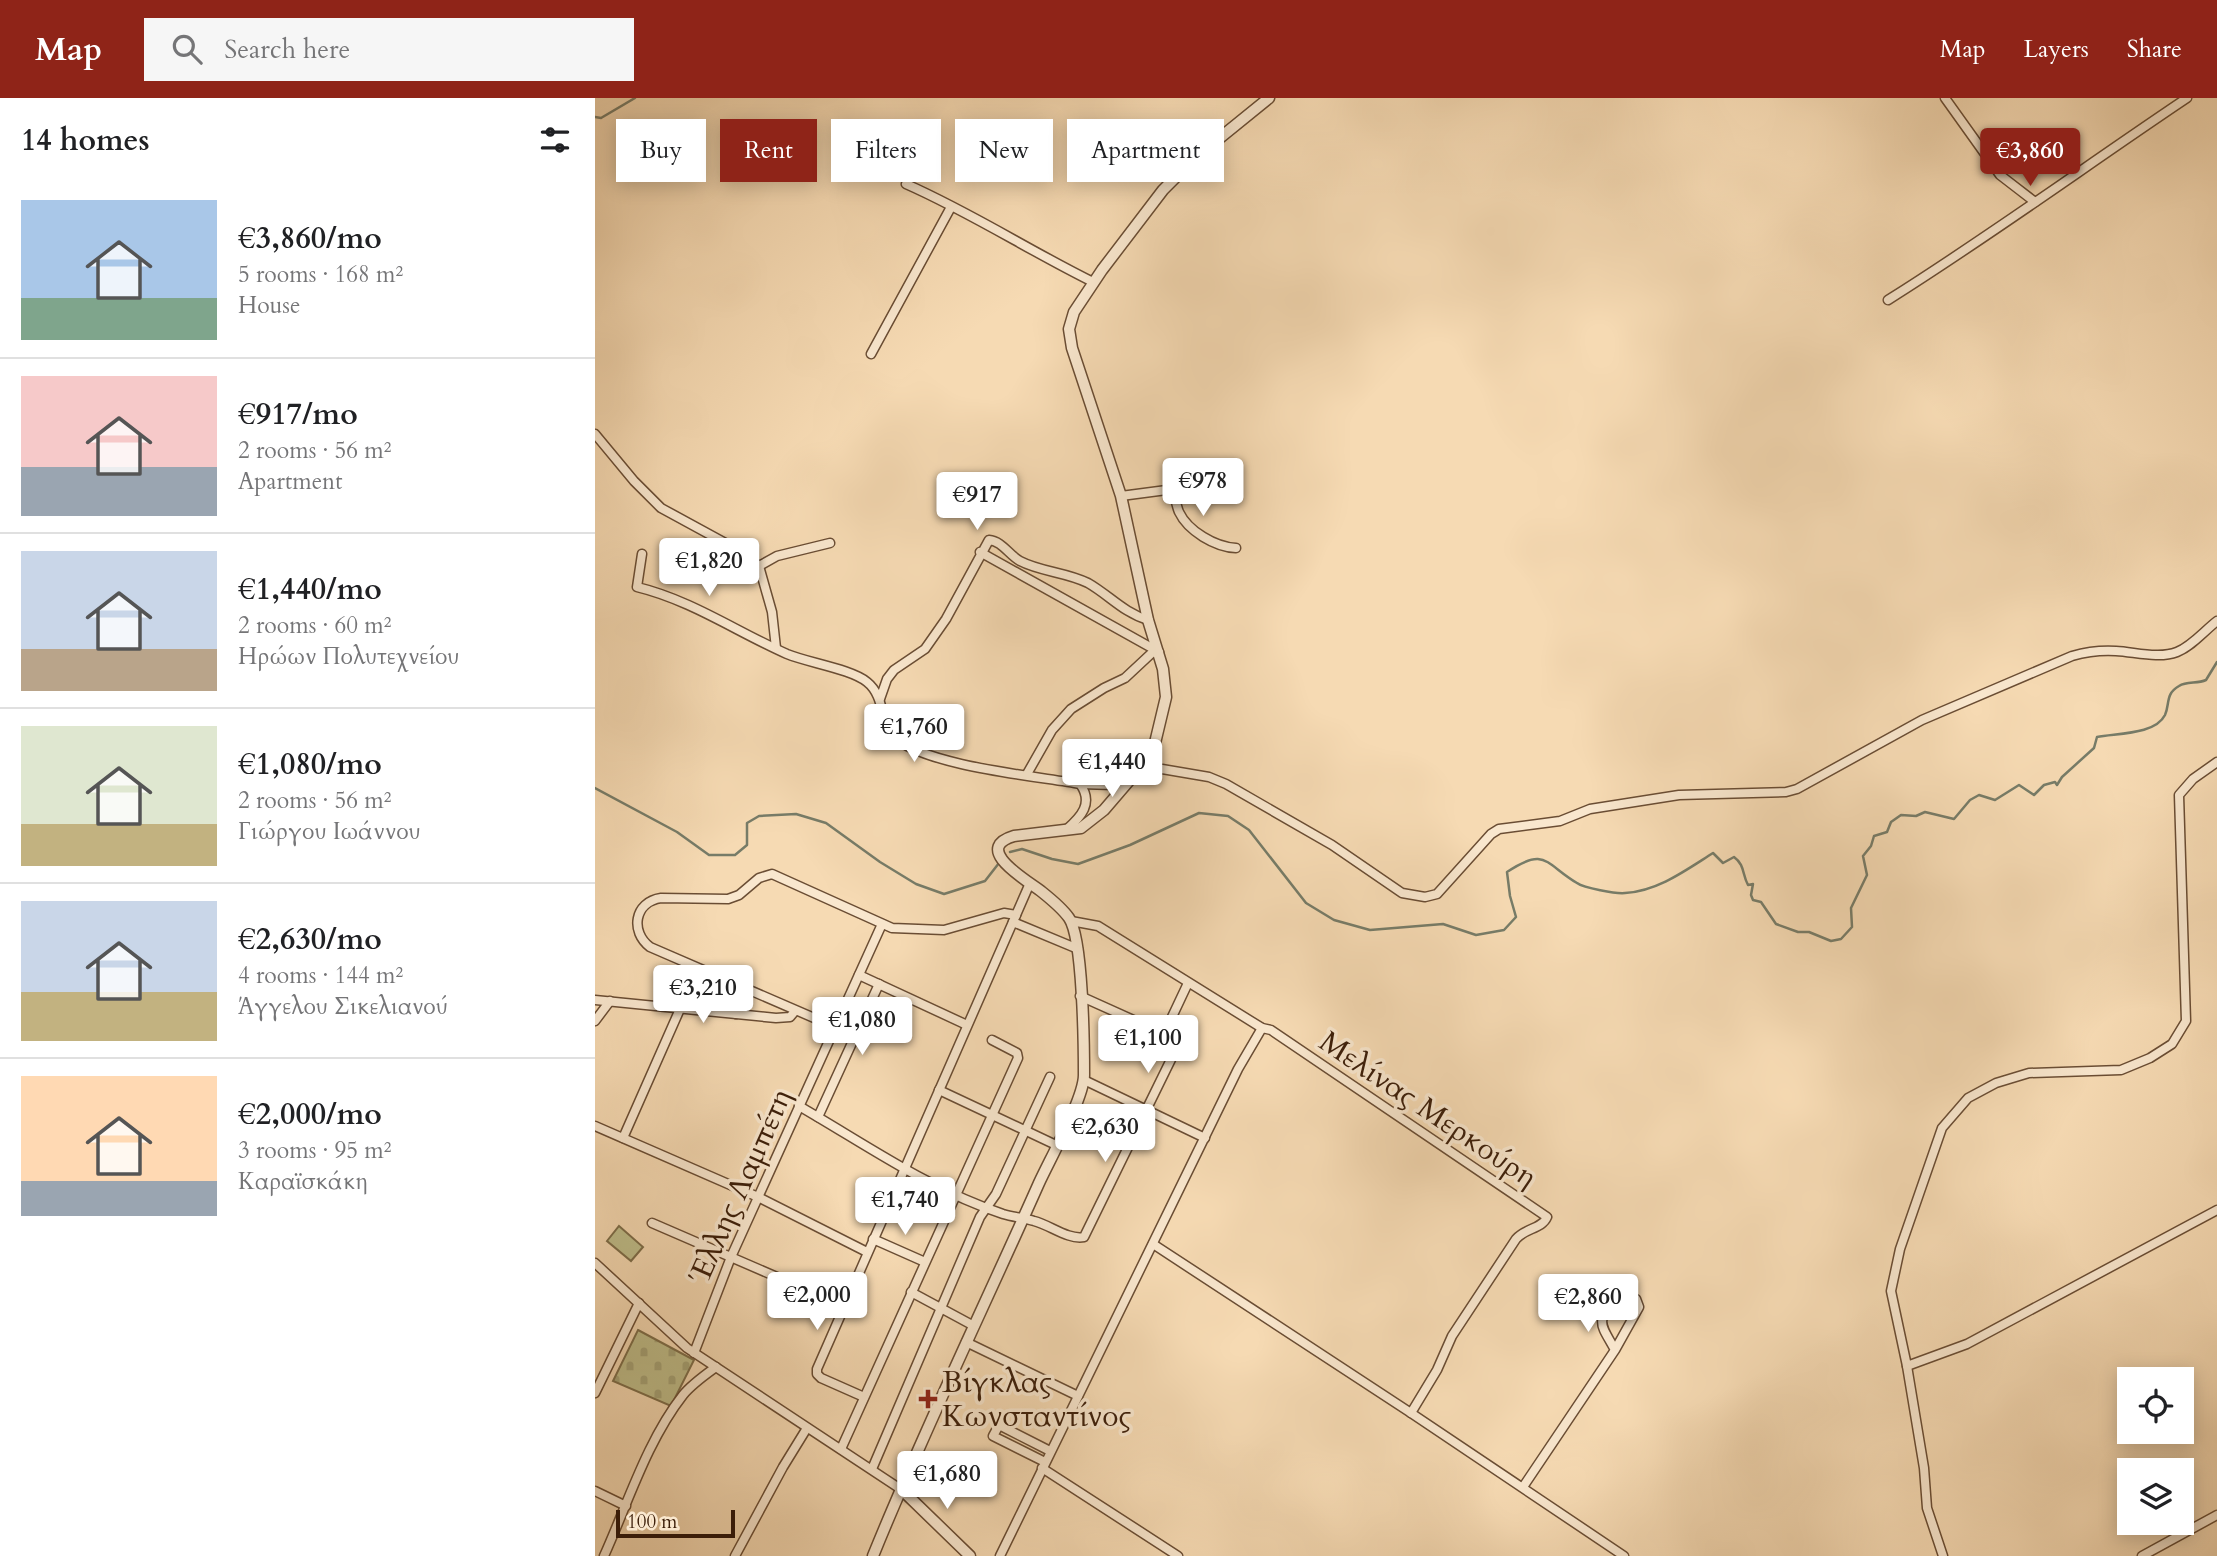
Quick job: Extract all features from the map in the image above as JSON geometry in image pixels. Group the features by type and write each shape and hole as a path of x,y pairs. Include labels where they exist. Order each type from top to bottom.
{"street":[{"path":"875,1555 966,1342 1084,1080 1078,949 1071,921 1059,906 1007,867 999,854 1003,842 1019,835 1081,828 1090,822 1134,775 1155,743 1166,697 1121,496 1072,348 1069,334 1074,312 1093,282 1163,190 1195,158 1269,98"},
{"path":"1945,98 2000,175 2035,202"},
{"path":"1888,300 1991,234 2046,193 2187,98"},
{"path":"906,184 1093,282"},
{"path":"871,354 951,207"},
{"path":"595,434 634,481 661,508 740,551 759,566 772,612 776,648"},
{"path":"1121,496 1197,486"},
{"path":"1173,489 1179,513 1199,534 1226,547 1235,548"},
{"path":"880,699 887,679 894,670 925,649 946,620 980,552 989,540 993,540 1017,559 1035,567 1086,582 1122,608 1149,620"},
{"path":"759,566 777,556 830,543"},
{"path":"980,552 1156,648"},
{"path":"642,554 637,587 700,610 776,648 867,682 880,699 890,732 895,738 912,747 947,761 1080,784 1114,785 1134,775 1162,769 1209,777 1332,845 1402,893 1414,897 1437,894 1490,834 1499,830 1543,825 1590,809 1679,795 1786,792 1797,789 1922,720 2072,656 2113,650 2162,655 2177,652 2217,621"},
{"path":"1027,774 1052,730 1071,709 1125,678 1156,648"},
{"path":"1943,1556 1927,1508 1924,1468 1907,1366 1891,1292 1900,1249 1942,1128 1968,1098 1997,1083 2029,1073 2121,1070 2150,1058 2172,1044 2186,1021 2179,794 2193,779 2217,762"},
{"path":"1066,830 1080,818 1088,802 1080,784"},
{"path":"835,1027 650,947 638,932 636,923 644,905 653,899 728,899 743,892 759,878 772,874 881,924 897,928 944,930 1005,913 1078,949"},
{"path":"864,1396 821,1378 817,1372 1030,883"},
{"name":"Μελίνας Μερκούρη","path":"1071,921 1098,926 1262,1028 1271,1030 1547,1217 1544,1223 1525,1230 1516,1239 1452,1336 1437,1370 1411,1413"},
{"name":"Έλλης Λαμπέτη","path":"694,1353 731,1257 881,924"},
{"path":"859,975 967,1025"},
{"path":"1164,1034 1188,983"},
{"path":"818,1117 879,984"},
{"path":"736,1014 745,989"},
{"path":"799,1106 904,1168 956,1195 986,1208 1024,1218 1079,1238 1086,1236 1180,1041 1080,996"},
{"path":"595,1000 783,1018 792,1016 795,1011"},
{"path":"595,1021 610,1001"},
{"path":"623,1138 680,1009"},
{"path":"1000,1556 1238,1069 1262,1028"},
{"path":"841,1450 1019,1056 992,1040"},
{"path":"872,1469 980,1217 996,1194 1050,1077"},
{"path":"1084,1080 1205,1138"},
{"path":"939,1090 1056,1145"},
{"path":"595,1126 758,1197 867,1252"},
{"path":"1907,1366 1967,1344 2217,1210"},
{"path":"652,1223 844,1306"},
{"path":"873,1239 925,1262"},
{"path":"1153,1244 1623,1556"},
{"path":"595,1263 694,1353 902,1490 970,1556"},
{"path":"911,1293 974,1326"},
{"path":"1523,1488 1615,1350 1639,1307 1636,1300 1621,1293 1615,1296 1601,1321 1601,1327 1615,1350"},
{"path":"595,1393 639,1303"},
{"path":"966,1342 1078,1396"},
{"path":"604,1556 667,1418 684,1394 716,1367"},
{"path":"1050,1451 999,1425 993,1436 1044,1465 1173,1555"},
{"path":"735,1556 778,1475 807,1428"},
{"path":"595,1491 626,1506"},
{"path":"2142,1556 2217,1514"}],"green space":[{"path":"619,1226 643,1247 631,1261 607,1241"},
{"path":"638,1330 694,1360 671,1406 613,1381"}],"waterway":[{"path":"595,117 601,118 635,98"},
{"path":"1010,852 1022,849 1078,864 1130,845 1199,813 1228,816 1249,830 1306,903 1334,920 1370,930 1443,924 1476,935 1504,930 1516,917 1507,872 1530,860 1545,861 1586,887 1625,893 1660,884 1713,853 1723,863 1734,857 1738,860 1748,885 1753,884 1753,900 1761,902 1776,924 1798,932 1809,932 1831,941 1841,939 1852,927 1851,908 1867,875 1863,856 1871,846 1874,836 1887,832 1891,822 1901,815 1916,816 1925,812 1954,819 1970,800 1979,795 1995,800 2019,785 2034,795 2044,785 2055,782 2057,785 2062,777 2094,748 2097,737 2144,730 2160,722 2175,689 2206,680 2217,662"},
{"path":"595,788 677,832 709,855 735,855 747,845 747,823 759,816 796,814 826,823 916,884 944,894 985,881 999,863"}],"place":[{"name":"Βίγκλας Κωνσταντίνος","path":"928,1399"}]}
